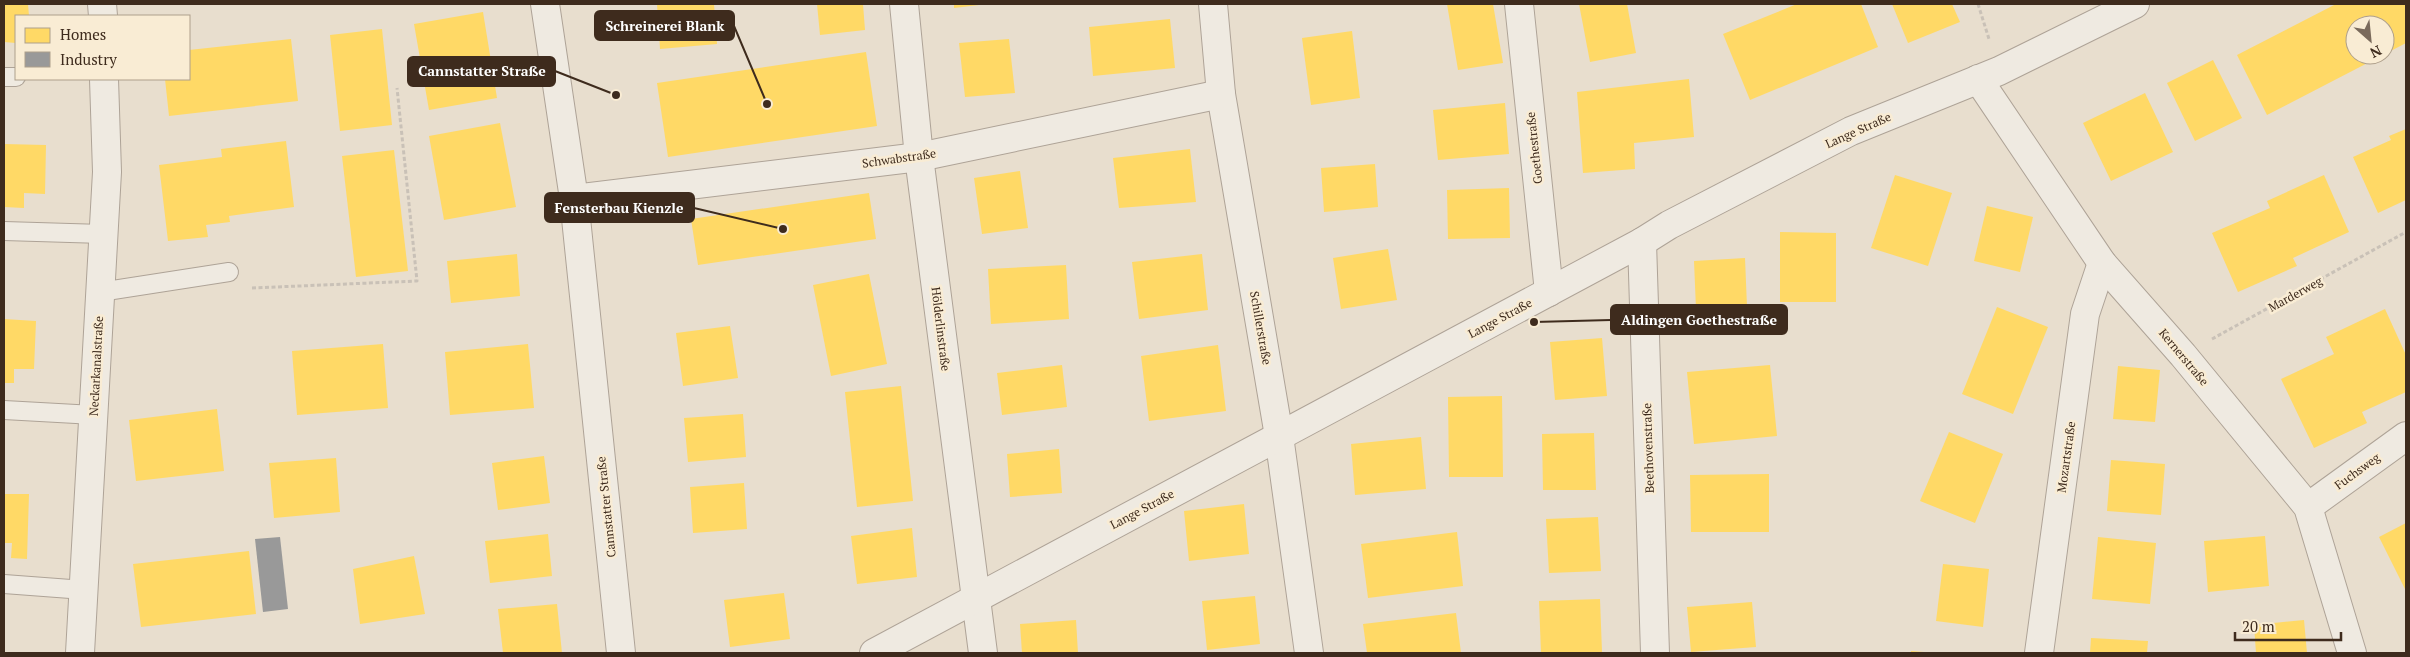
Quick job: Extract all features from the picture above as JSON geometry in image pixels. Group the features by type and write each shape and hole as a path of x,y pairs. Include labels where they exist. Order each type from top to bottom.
{"street":[{"name":"Cannstatter Straße","path":"545,4 574,199 621,653"},
{"name":"Hölderlinstraße","path":"904,4 919,157 983,653"},
{"name":"Schillerstraße","path":"1213,4 1221,94 1279,436 1309,653"},
{"name":"Goethestraße","path":"1519,4 1549,292"},
{"name":"Lange Straße","path":"874,653 1642,242 1669,225 1851,131 1978,80 2135,4"},
{"name":"Neckarkanalstraße","path":"80,653 107,172 104,80"},
{"name":"Kernerstraße","path":"1978,80 2102,264 2183,355 2308,507 2352,653"},
{"name":"Schwabstraße","path":"574,199 919,157 1221,94"},
{"name":"Beethovenstraße","path":"1642,242 1654,653"},
{"name":"Mozartstraße","path":"2040,653 2085,314 2102,264"},
{"name":"Fuchsweg","path":"2308,507 2406,436"}],"lane":[{"path":"4,230 103,234"},
{"path":"100,292 229,272"},
{"path":"4,410 94,415"},
{"path":"4,584 84,590"}],"path":[{"path":"229,272 238,289 417,281 397,88"},
{"name":"Marderweg","path":"2183,355 2406,232"}],"building: Homes":[{"path":"4,4 28,4 29,15 15,15 15,43 4,42"},
{"path":"657,4 714,4 717,44 660,49"},
{"path":"817,4 863,4 865,30 820,35"},
{"path":"954,4 979,4 979,5 954,8"},
{"path":"1447,4 1493,4 1503,63 1458,70"},
{"path":"1579,4 1627,4 1636,53 1590,62"},
{"path":"1797,4 1861,4 1878,47 1750,100 1723,34"},
{"path":"1892,4 1952,4 1960,22 1908,43"},
{"path":"2336,4 2406,4 2406,43 2395,49 2395,15 2345,15 2345,65 2364,65 2267,115 2237,55"},
{"path":"483,12 497,98 429,110 414,24"},
{"path":"1170,19 1175,68 1093,76 1089,27"},
{"path":"382,29 392,125 340,131 330,35"},
{"path":"1352,31 1360,98 1311,105 1302,38"},
{"path":"291,39 298,101 169,116 165,80 190,80 190,50"},
{"path":"1009,39 1015,93 965,97 959,43"},
{"path":"866,52 877,126 668,157 657,83"},
{"path":"2213,60 2242,118 2195,141 2167,83"},
{"path":"1689,79 1694,137 1634,143 1635,169 1583,173 1577,92"},
{"path":"2145,93 2173,152 2111,181 2083,123"},
{"path":"1505,103 1509,154 1438,160 1433,110"},
{"path":"500,123 516,207 444,220 429,136"},
{"path":"2406,129 2406,200 2378,213 2353,157 2391,140 2389,136"},
{"path":"286,141 294,207 229,216 230,222 206,225 208,237 168,241 159,165 222,157 221,149"},
{"path":"4,144 46,145 45,194 24,193 24,208 4,207"},
{"path":"1190,149 1196,202 1119,208 1113,158"},
{"path":"394,150 408,271 356,277 342,156"},
{"path":"1375,164 1378,207 1324,212 1321,168"},
{"path":"1020,171 1028,228 982,234 974,178"},
{"path":"1895,175 1952,193 1928,266 1871,248"},
{"path":"2324,175 2349,232 2293,258 2297,266 2238,292 2212,233 2270,208 2267,201"},
{"path":"1509,188 1510,238 1448,239 1447,190"},
{"path":"869,193 876,239 698,265 691,219"},
{"path":"1987,206 2033,217 2020,272 1974,261"},
{"path":"1780,232 1836,233 1836,302 1780,302"},
{"path":"1388,249 1397,300 1341,309 1333,258"},
{"path":"517,254 520,296 451,303 447,261"},
{"path":"1202,254 1208,310 1139,319 1132,262"},
{"path":"1745,258 1748,331 1697,333 1694,261"},
{"path":"1066,265 1069,319 991,324 988,269"},
{"path":"869,274 887,364 831,376 813,285"},
{"path":"1997,307 2048,327 2013,414 1962,394"},
{"path":"2385,309 2406,355 2406,392 2362,412 2367,423 2314,448 2281,379 2334,354 2326,337"},
{"path":"4,319 36,321 34,369 14,369 14,383 4,383"},
{"path":"730,326 738,378 683,386 676,333"},
{"path":"1602,338 1607,396 1555,400 1550,342"},
{"path":"383,344 388,408 297,415 292,351"},
{"path":"528,344 534,408 450,415 445,352"},
{"path":"1218,345 1226,411 1149,421 1141,356"},
{"path":"1062,365 1067,407 1002,415 997,373"},
{"path":"1770,365 1777,436 1694,444 1687,372"},
{"path":"2118,366 2160,370 2155,422 2113,419"},
{"path":"901,386 913,501 857,507 845,392"},
{"path":"1502,396 1503,477 1449,477 1448,397"},
{"path":"217,409 224,471 136,481 129,420"},
{"path":"743,414 746,457 688,462 684,418"},
{"path":"1949,432 2003,454 1975,523 1920,501"},
{"path":"1594,433 1596,490 1543,490 1542,434"},
{"path":"1421,437 1426,489 1355,495 1351,444"},
{"path":"1059,449 1062,493 1010,497 1007,454"},
{"path":"544,456 550,503 498,510 492,463"},
{"path":"336,458 340,512 274,518 269,463"},
{"path":"2111,460 2165,464 2161,515 2107,511"},
{"path":"1769,474 1769,532 1691,532 1690,475"},
{"path":"744,483 747,529 693,533 690,487"},
{"path":"4,494 29,494 27,559 11,558 12,543 4,543"},
{"path":"1244,504 1249,554 1189,561 1184,511"},
{"path":"1598,517 1601,571 1549,573 1546,519"},
{"path":"2406,523 2406,591 2379,537"},
{"path":"912,528 917,577 857,584 851,536"},
{"path":"1457,532 1463,586 1368,598 1361,544"},
{"path":"548,534 552,576 490,583 485,541"},
{"path":"2265,536 2269,586 2208,592 2204,541"},
{"path":"2098,537 2156,543 2150,604 2092,599"},
{"path":"249,551 256,614 141,627 133,564"},
{"path":"414,556 425,614 360,624 353,569"},
{"path":"1943,564 1989,569 1983,627 1936,621"},
{"path":"784,593 790,639 730,647 724,600"},
{"path":"1255,596 1260,644 1207,650 1202,601"},
{"path":"1600,599 1602,652 1541,653 1539,601"},
{"path":"1752,602 1756,647 1691,652 1687,607"},
{"path":"557,604 562,653 503,653 498,609"},
{"path":"1456,613 1461,653 1367,653 1363,624"},
{"path":"1076,620 1078,653 1022,653 1020,624"},
{"path":"2304,620 2307,653 2256,653 2254,625"},
{"path":"2091,638 2148,641 2147,653 2090,653"},
{"path":"1911,651 1924,652 1924,653 1911,653"}],"building: Industry":[{"path":"280,537 288,609 263,612 255,539"}],"place":[{"name":"Cannstatter Straße","path":"616,95"},
{"name":"Schreinerei Blank","path":"767,104"},
{"name":"Fensterbau Kienzle","path":"783,229"},
{"name":"Aldingen Goethestraße","path":"1534,322"}]}
